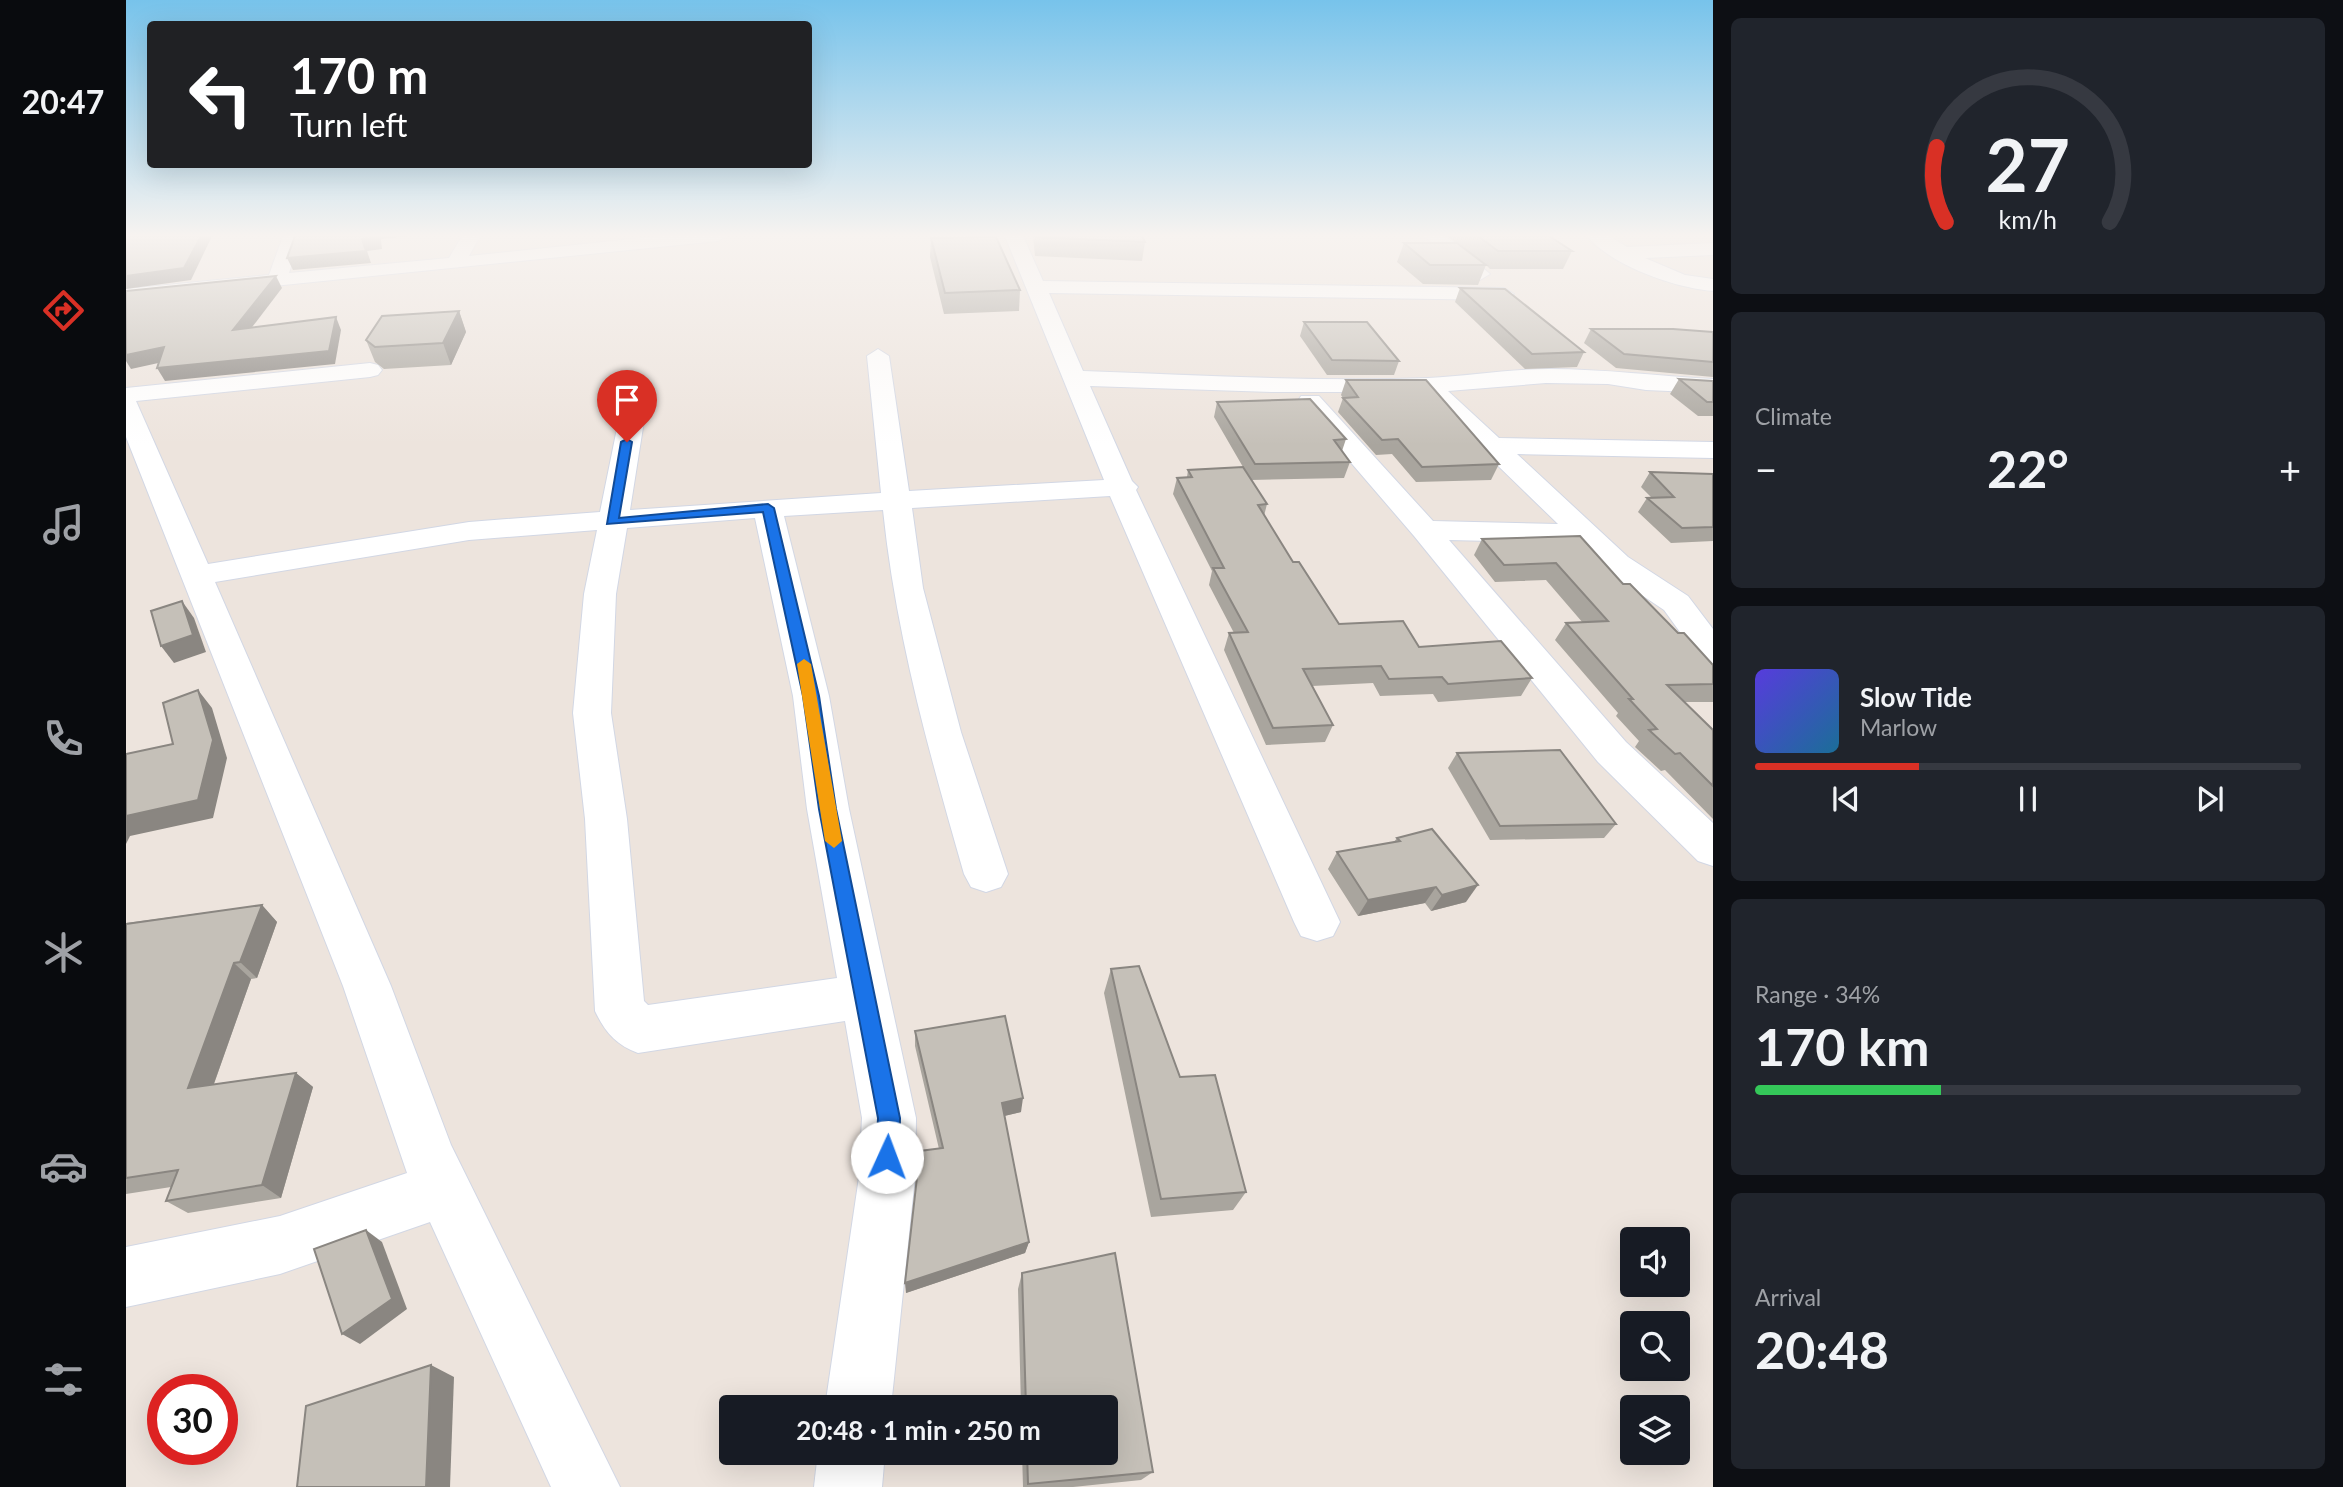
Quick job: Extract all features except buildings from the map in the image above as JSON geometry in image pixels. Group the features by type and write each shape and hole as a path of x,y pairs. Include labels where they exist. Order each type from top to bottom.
{"street":[{"path":"1042,305 1124,487 1160,577 1317,922"},
{"path":"878,356 907,588 939,719 986,874"},
{"path":"1586,359 1608,377"},
{"path":"370,370 128,411 367,986 429,1159 586,1487"},
{"path":"1075,378 1428,385 1546,376 1608,377 1646,383 1713,386"},
{"path":"1295,384 1425,530 1612,752 1713,849"},
{"path":"1428,385 1617,564 1676,603 1713,653"},
{"path":"637,389 600,594 592,713 606,819 620,1011 638,1030 863,996"},
{"path":"1490,446 1713,450"},
{"path":"195,576 469,531 768,508 1124,487"},
{"path":"768,508 811,696 828,809 889,1118 887,1177 860,1395"},
{"path":"1425,530 1586,534"},
{"path":"1676,603 1713,607"},
{"path":"126,1277 280,1245 444,1189"},
{"path":"848,1487 851,1465"}],"slow traffic":[{"path":"804,664 834,841"}],"route":[{"path":"627,442 612,522 768,508 811,696 828,809 889,1118 887,1157"}]}
